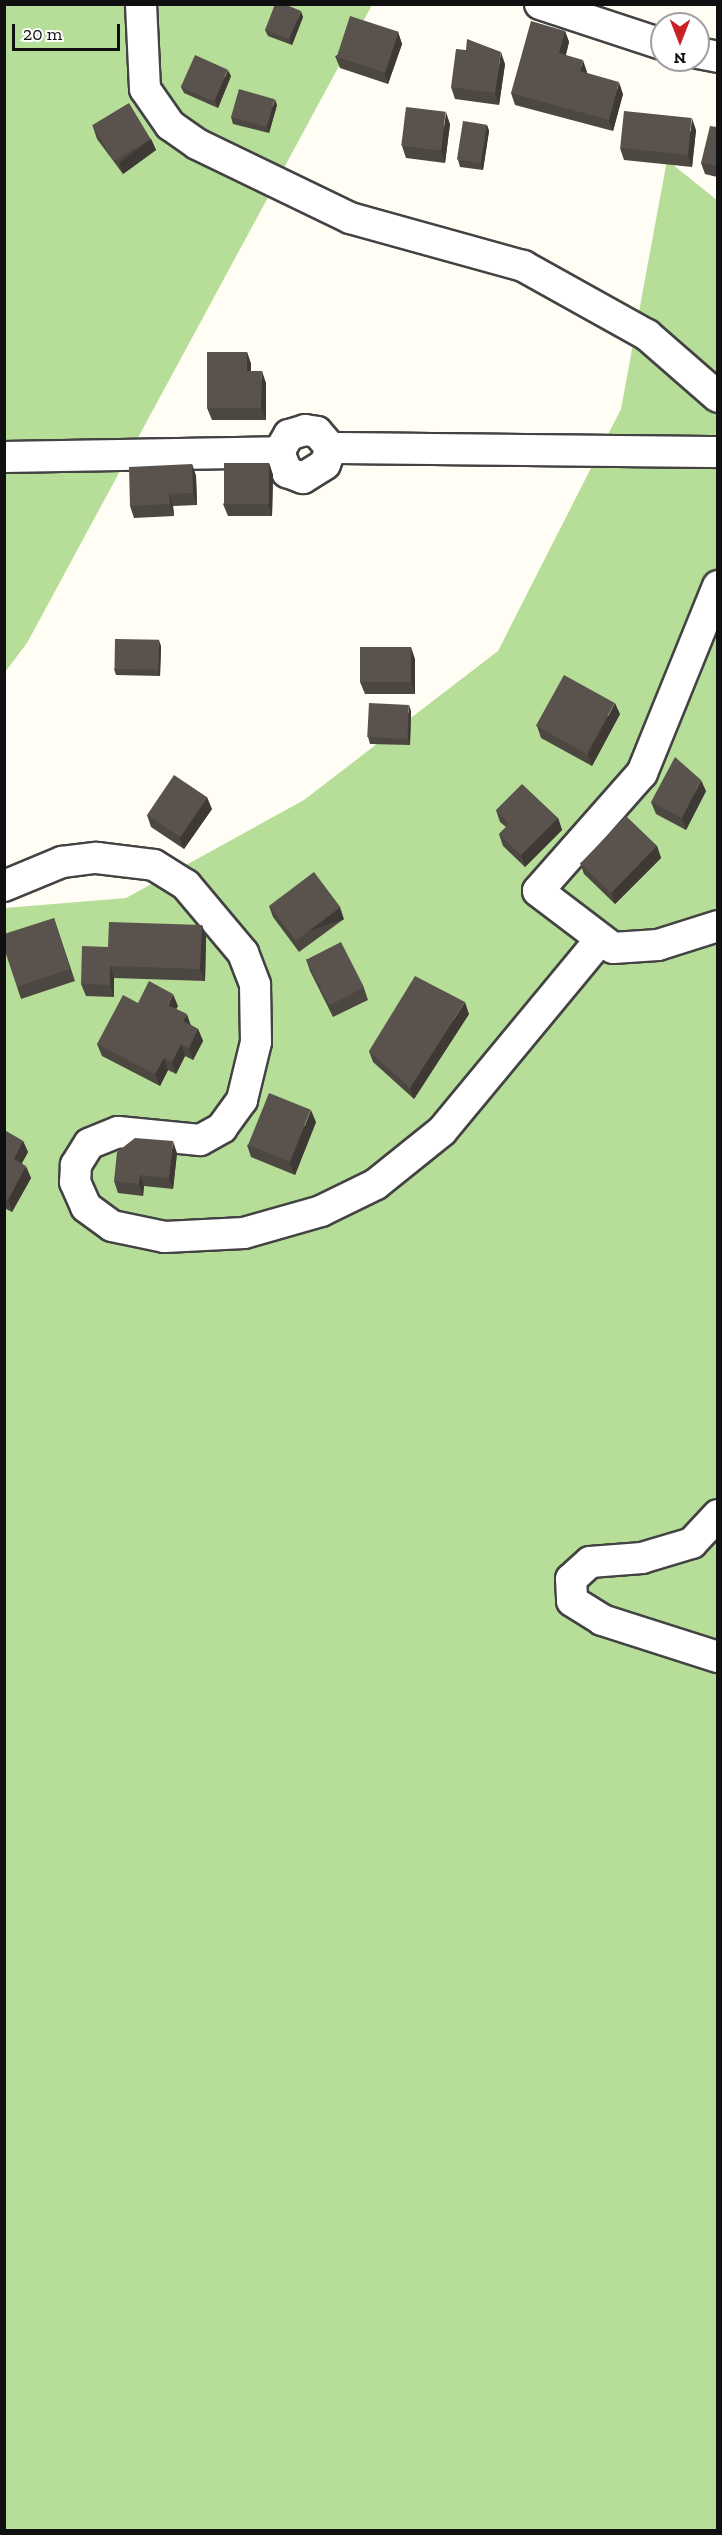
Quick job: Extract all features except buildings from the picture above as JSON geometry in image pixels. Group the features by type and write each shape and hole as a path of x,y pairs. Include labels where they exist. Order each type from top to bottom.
{"street":[{"path":"141,4 145,89 170,125 197,144 350,218 523,266 647,336 717,397"},
{"path":"540,4 650,40"},
{"path":"4,457 279,452 289,435 305,430 317,432 331,448 717,452"},
{"path":"717,586 642,773 538,891 599,941 636,949 717,926"},
{"path":"4,886 62,862 97,858 154,865 186,885 243,953 255,985 256,1042 242,1100 222,1128 200,1140 118,1132 89,1144 76,1165 75,1182 86,1207 112,1226 165,1237 244,1233 321,1211 376,1184 442,1131 599,941"},
{"path":"717,1515 692,1543 642,1558 590,1563 571,1579 572,1601 602,1620 717,1657"}],"green space":[{"path":"5,5 372,5 27,643 5,672"},
{"path":"667,160 718,201 717,2530 5,2530 5,908 126,898 304,800 498,651 621,409"}]}
